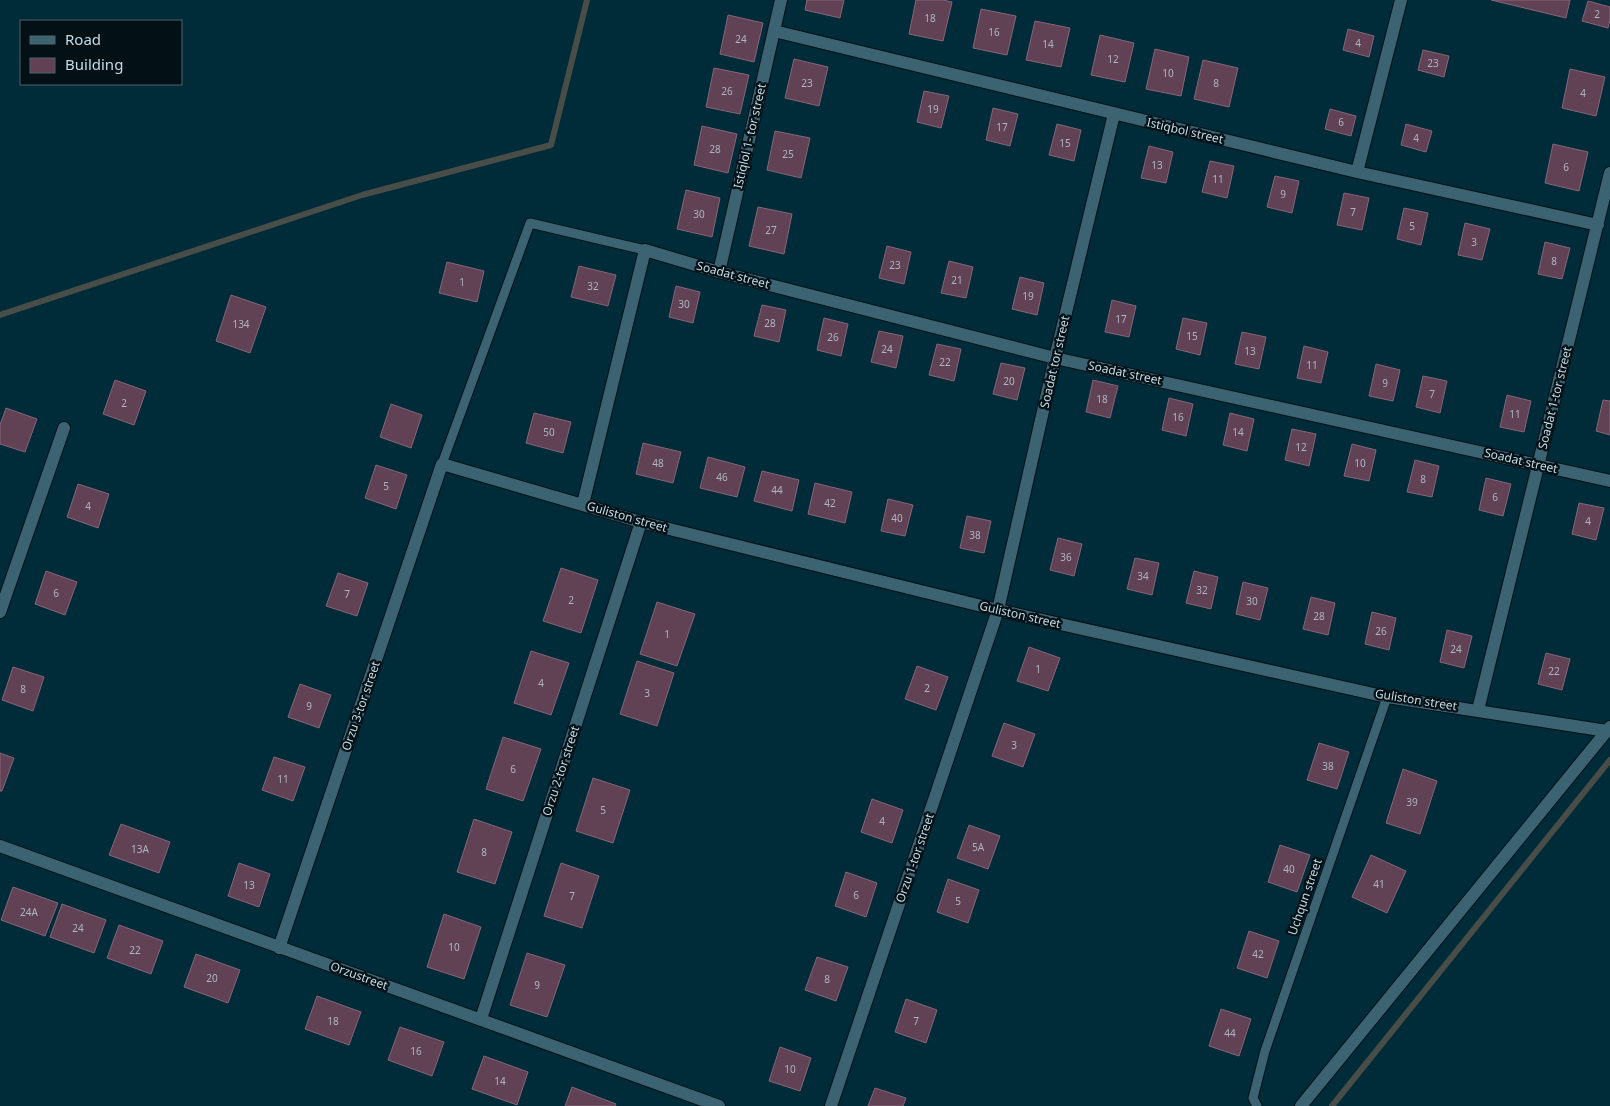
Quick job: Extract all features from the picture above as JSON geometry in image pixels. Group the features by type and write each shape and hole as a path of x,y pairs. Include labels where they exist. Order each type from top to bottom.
{"street":[{"name":"Istiqlol 1- tor street","path":"719,272 782,0"},
{"path":"1357,172 1401,0"},
{"name":"Istiqbol street","path":"774,31 1357,172 1598,225"},
{"name":"Soadat tor street","path":"998,610 1114,114"},
{"name":"Soadat 1-tor street","path":"1478,710 1610,173"},
{"path":"583,504 644,250"},
{"name":"Soadat street","path":"644,250 719,272 1056,358 1610,481"},
{"path":"0,612 64,428"},
{"name":"Guliston street","path":"442,464 641,522 998,610 1387,697 1608,729"},
{"name":"Orzu 3-tor street","path":"279,948 442,464"},
{"name":"Orzu 2-tor street","path":"481,1019 641,522"},
{"name":"Orzu 1-tor street","path":"831,1106 998,610"},
{"path":"1301,1106 1608,729"},
{"name":"Orzustreet","path":"0,846 719,1106"}],"lane":[{"path":"442,464 530,223 644,250"},
{"name":"Uchqun street","path":"1257,1106 1253,1098 1265,1051 1387,697"}],"building":[{"path":"807,0 844,0 840,18 805,10"},
{"path":"916,0 952,2 943,41 909,34"},
{"path":"1491,0 1570,0 1566,18"},
{"path":"1588,1 1610,7 1608,28 1582,21"},
{"path":"981,9 1016,16 1007,55 973,48"},
{"path":"728,15 763,23 754,62 720,54"},
{"path":"1035,21 1070,28 1061,67 1026,60"},
{"path":"1348,29 1374,36 1369,57 1343,50"},
{"path":"1100,35 1134,43 1125,82 1091,75"},
{"path":"1155,49 1189,57 1181,96 1146,89"},
{"path":"1423,50 1449,56 1444,77 1418,70"},
{"path":"794,59 828,67 819,106 785,98"},
{"path":"1203,60 1238,68 1229,107 1194,99"},
{"path":"714,68 749,75 740,114 706,107"},
{"path":"1570,69 1605,77 1596,116 1562,108"},
{"path":"924,91 949,96 941,128 917,122"},
{"path":"993,108 1018,114 1010,146 986,140"},
{"path":"1330,109 1356,116 1351,136 1325,129"},
{"path":"1057,124 1081,130 1074,161 1049,155"},
{"path":"1406,124 1432,131 1426,152 1401,145"},
{"path":"702,126 737,134 728,173 694,165"},
{"path":"775,131 810,138 801,178 767,170"},
{"path":"1553,144 1588,152 1579,191 1545,183"},
{"path":"1149,146 1173,152 1166,183 1141,178"},
{"path":"1210,161 1234,166 1227,198 1202,192"},
{"path":"1275,176 1299,181 1292,213 1267,207"},
{"path":"686,190 720,198 712,237 677,229"},
{"path":"1344,193 1369,198 1362,230 1337,225"},
{"path":"758,207 792,214 784,254 749,246"},
{"path":"1404,208 1428,213 1421,245 1397,239"},
{"path":"1465,223 1490,229 1482,260 1458,255"},
{"path":"1545,242 1570,248 1562,279 1538,274"},
{"path":"887,246 911,252 904,284 879,278"},
{"path":"949,261 973,267 966,298 941,293"},
{"path":"447,262 484,271 477,302 439,293"},
{"path":"579,266 616,275 608,306 571,297"},
{"path":"1020,277 1044,283 1037,315 1012,309"},
{"path":"676,286 700,292 693,323 669,317"},
{"path":"231,295 266,307 250,353 216,341"},
{"path":"1112,300 1136,306 1129,337 1105,332"},
{"path":"762,305 786,310 779,342 754,336"},
{"path":"824,318 848,324 841,356 817,350"},
{"path":"1183,318 1207,323 1200,355 1176,349"},
{"path":"879,331 903,336 896,368 871,362"},
{"path":"1242,332 1266,337 1259,369 1235,364"},
{"path":"937,344 961,349 954,381 929,375"},
{"path":"1304,346 1328,352 1321,383 1297,378"},
{"path":"1001,363 1025,368 1017,400 993,394"},
{"path":"1376,364 1400,370 1393,401 1369,396"},
{"path":"1423,376 1447,381 1440,413 1416,407"},
{"path":"115,380 146,391 134,425 103,414"},
{"path":"1093,380 1118,386 1110,418 1086,412"},
{"path":"1507,395 1531,401 1524,432 1500,427"},
{"path":"1169,398 1193,404 1186,436 1162,430"},
{"path":"1603,400 1610,401 1610,435 1596,431"},
{"path":"391,404 422,415 411,448 380,437"},
{"path":"6,408 37,419 25,452 0,444 0,425"},
{"path":"534,413 571,422 563,453 526,443"},
{"path":"1230,413 1254,419 1247,451 1223,445"},
{"path":"1292,429 1316,434 1309,466 1285,460"},
{"path":"643,443 681,452 673,483 636,474"},
{"path":"1352,444 1376,450 1369,481 1344,476"},
{"path":"708,457 745,467 737,497 700,488"},
{"path":"1415,460 1439,466 1432,497 1407,492"},
{"path":"376,465 407,475 396,509 365,498"},
{"path":"762,471 799,480 792,511 754,501"},
{"path":"1486,478 1511,484 1503,516 1479,510"},
{"path":"815,483 852,492 845,523 808,514"},
{"path":"78,484 109,494 98,528 67,517"},
{"path":"888,499 913,505 905,536 881,531"},
{"path":"1579,503 1604,508 1596,540 1572,534"},
{"path":"967,516 991,521 984,553 960,548"},
{"path":"1058,538 1082,544 1074,576 1050,570"},
{"path":"1135,558 1159,563 1152,595 1127,589"},
{"path":"561,568 598,580 581,633 543,621"},
{"path":"46,571 77,582 65,615 35,604"},
{"path":"1194,571 1218,577 1211,609 1186,603"},
{"path":"338,573 368,583 357,616 326,606"},
{"path":"1243,582 1268,588 1260,620 1236,614"},
{"path":"1311,597 1335,603 1328,635 1303,629"},
{"path":"657,602 695,614 677,666 640,654"},
{"path":"1372,612 1396,618 1389,650 1365,644"},
{"path":"1447,630 1472,636 1464,668 1440,662"},
{"path":"1029,647 1060,658 1048,691 1017,681"},
{"path":"531,651 569,663 551,715 514,703"},
{"path":"1546,653 1570,659 1562,690 1538,684"},
{"path":"637,661 674,673 657,726 620,714"},
{"path":"917,666 948,677 936,710 905,699"},
{"path":"13,667 44,677 33,711 2,700"},
{"path":"300,684 331,695 319,728 288,717"},
{"path":"1004,723 1035,734 1023,767 992,756"},
{"path":"503,737 541,749 523,801 486,789"},
{"path":"1319,743 1349,752 1337,789 1307,780"},
{"path":"0,753 14,758 2,791 0,791"},
{"path":"274,757 305,767 293,801 262,790"},
{"path":"1403,769 1437,781 1420,834 1386,823"},
{"path":"593,778 630,790 613,843 576,831"},
{"path":"872,799 903,810 892,843 861,832"},
{"path":"474,819 512,832 495,884 457,872"},
{"path":"121,824 170,842 159,873 109,855"},
{"path":"969,825 1000,836 988,869 957,858"},
{"path":"1280,845 1310,855 1297,892 1268,882"},
{"path":"1371,855 1406,871 1387,913 1352,897"},
{"path":"239,863 270,874 259,907 228,896"},
{"path":"561,863 599,876 582,928 544,916"},
{"path":"846,872 877,883 866,917 835,906"},
{"path":"948,879 979,890 968,923 937,912"},
{"path":"13,887 58,903 45,936 1,920"},
{"path":"62,904 106,920 94,953 50,937"},
{"path":"444,914 481,927 464,979 427,967"},
{"path":"119,925 163,941 151,974 107,958"},
{"path":"1249,931 1279,941 1267,978 1237,968"},
{"path":"527,953 565,965 547,1017 510,1005"},
{"path":"196,954 240,970 228,1003 184,987"},
{"path":"817,957 848,967 836,1001 805,990"},
{"path":"317,996 361,1012 349,1045 305,1029"},
{"path":"906,999 937,1010 926,1043 895,1032"},
{"path":"1221,1009 1251,1019 1239,1056 1209,1046"},
{"path":"400,1027 444,1042 432,1076 388,1060"},
{"path":"780,1047 811,1058 800,1091 769,1081"},
{"path":"484,1056 528,1072 517,1105 472,1089"},
{"path":"572,1087 616,1104 615,1106 565,1106"},
{"path":"875,1088 906,1098 903,1106 868,1106"}],"waterway":[{"path":"0,315 362,195 551,145 587,0"},
{"path":"1332,1106 1610,760"}]}
